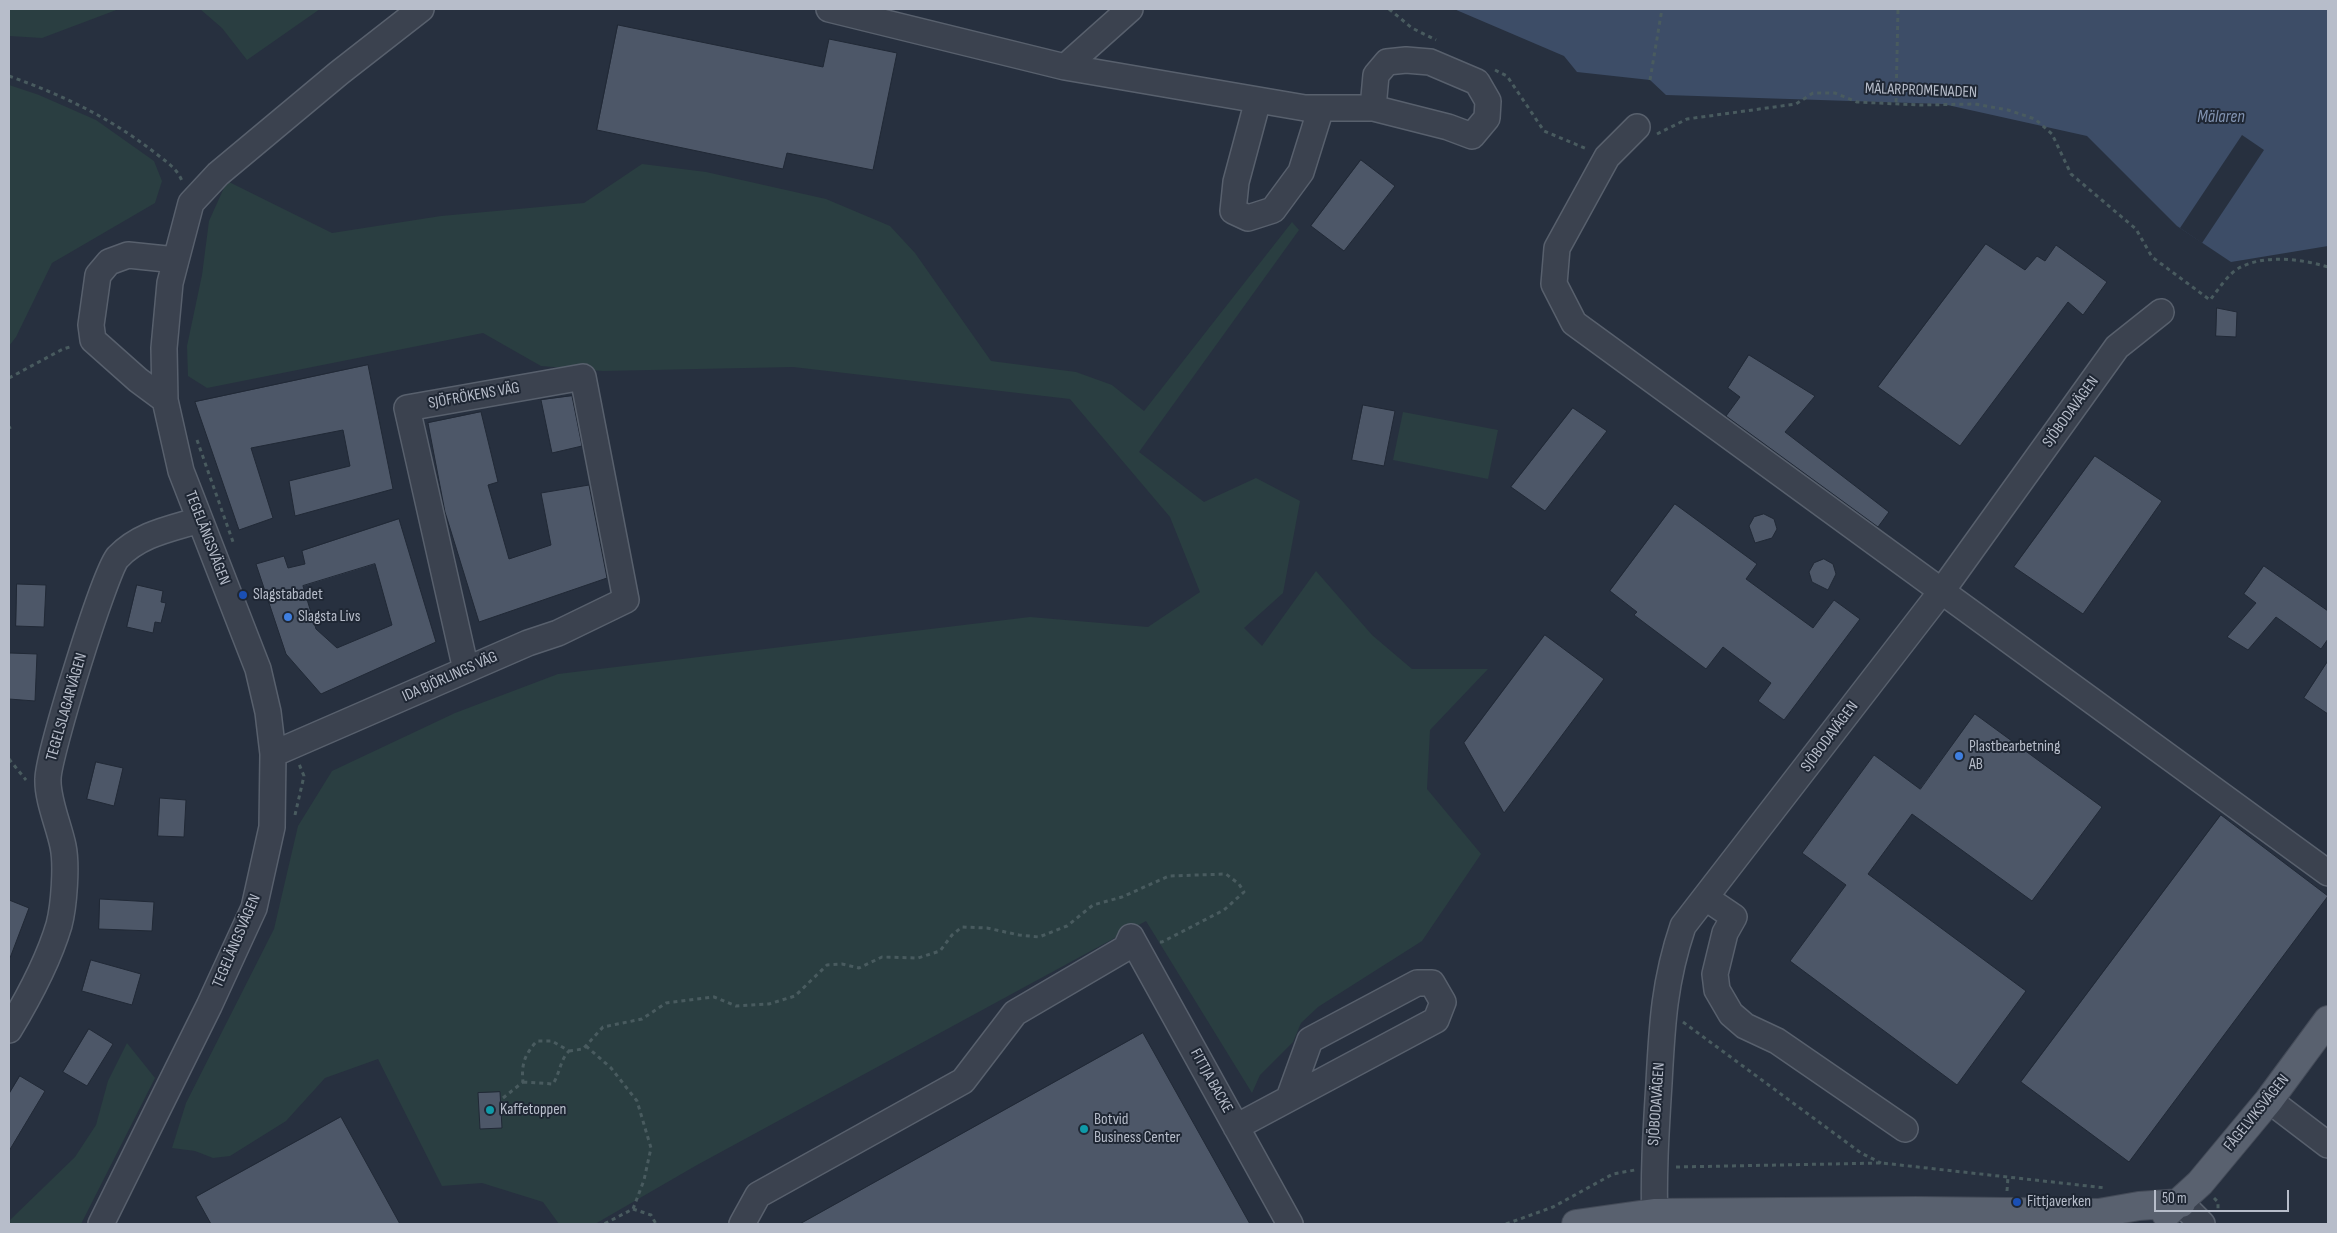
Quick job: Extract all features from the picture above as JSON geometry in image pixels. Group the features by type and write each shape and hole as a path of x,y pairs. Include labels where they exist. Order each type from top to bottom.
{"main road":[{"name":"FÅGELVIKSVÄGEN","path":"2152,1224 2180,1203 2200,1183 2269,1100 2328,1020"},
{"path":"1576,1224 1655,1219 1916,1211 2100,1213 2139,1206 2180,1203"}],"street":[{"path":"192,203 225,167 339,73 421,9"},
{"path":"829,9 1065,67 1305,108 1373,108"},
{"path":"1065,67 1130,9"},
{"path":"1258,100 1236,182 1234,201 1234,211 1248,218 1273,210 1301,172 1321,108"},
{"path":"1644,132 1607,157 1557,248 1554,284 1574,323 2328,873"},
{"name":"TEGELÄNGSVÄGEN","path":"101,1224 209,1006 254,908 272,828 282,750 268,712 258,669 181,471 165,400 164,348 170,283 192,203"},
{"path":"165,400 138,380 93,340 91,324 98,275 109,262 128,255 176,260"},
{"name":"SJÖBODAVÄGEN","path":"1655,1219 1653,1167 1664,1004 1671,961 1683,926 1941,592 2117,347 2161,312"},
{"name":"SJÖFRÖKENS VÄG","path":"466,670 407,408 583,377 626,600"},
{"name":"TEGELSLAGARVÄGEN","path":"9,1030 33,990 59,924 63,888 64,848 47,780 52,748 101,594 116,559 131,544 149,536 200,520"},
{"name":"IDA BJÖRLINGS VÄG","path":"282,750 528,643 558,633 626,600"},
{"path":"1706,898 1734,917 1724,933 1715,974 1717,990 1731,1014 1745,1026 1777,1041 1906,1129"},
{"path":"742,1224 758,1195 963,1081 1015,1013 1126,948 1131,937"},
{"name":"FITTJA BACKE","path":"1131,937 1290,1224"},
{"path":"1236,1126 1289,1098 1436,1020 1443,1002 1432,983 1417,983 1310,1040 1289,1098"},
{"path":"2269,1100 2328,1145"},
{"path":"2180,1203 2202,1224"}],"path":[{"path":"1389,9 1412,28 1438,42"},
{"path":"1650,80 1662,9"},
{"path":"1896,102 1898,9"},
{"path":"1490,68 1507,76 1544,131 1607,157"},
{"path":"9,76 90,108 131,134 178,172 192,203"},
{"name":"MÄLARPROMENADEN","path":"1644,132 1686,119 1796,104 1813,93 1836,93 1857,102 1920,105 1975,104 2008,110 2036,119 2052,134 2071,174 2136,229 2152,257 2210,300 2238,269 2260,260 2299,261 2328,267"},
{"path":"9,378 63,349 93,340"},
{"path":"194,431 236,550"},
{"path":"282,750 304,776 294,821"},
{"path":"9,759 30,785"},
{"path":"503,1098 523,1082 553,1084 558,1076 563,1057 569,1051 583,1049 603,1027 642,1019 666,1003 714,997 736,1006 769,1004 795,996 827,965 842,964 858,968 882,957 918,958 940,951 952,935 962,927 987,928 1039,937 1067,926 1093,905 1122,897 1169,876 1226,874 1239,884 1244,892 1224,910 1162,942 1131,937"},
{"path":"1664,1004 1688,1026 1861,1153 1882,1163"},
{"path":"523,1082 522,1068 527,1051 537,1041 552,1041 569,1051"},
{"path":"586,1046 611,1068 637,1101 651,1148 644,1180 633,1209 604,1224"},
{"path":"1506,1224 1553,1207 1613,1174 1653,1167 1882,1163 2110,1188"},
{"path":"633,1209 651,1215 656,1224"}],"green space":[{"path":"9,9 119,9 42,38 9,36"},
{"path":"200,9 320,9 247,60 222,28"},
{"path":"9,85 39,95 96,120 154,161 162,181 155,203 52,263 16,337 9,346"},
{"path":"642,164 706,172 826,199 890,226 915,253 991,361 1076,372 1112,385 1144,411 1292,222 1299,230 1139,452 1204,502 1256,478 1300,501 1283,593 1244,628 1262,646 1316,571 1372,635 1412,669 1488,669 1430,730 1427,789 1481,854 1422,941 1318,1007 1301,1023 1293,1042 1260,1075 1252,1093 1146,921 697,1165 595,1224 559,1224 543,1202 482,1183 442,1186 378,1059 325,1078 286,1121 230,1156 213,1158 195,1151 172,1148 186,1103 274,929 298,826 332,771 455,713 558,674 1030,617 1148,627 1200,592 1170,517 1070,399 793,367 603,371 541,366 483,333 207,388 188,376 187,346 202,275 209,221 227,181 332,233 441,216 584,203"},
{"path":"1403,412 1498,430 1488,479 1393,460"},
{"path":"127,1043 155,1078 81,1224 9,1224 9,1221 75,1157 96,1125 108,1081"}],"water":[{"name":"Mälaren","path":"1454,9 2328,9 2328,246 2231,262 2177,226 2087,136 1943,104 1666,95 1650,80 1577,72 1564,56"}],"pier":[{"path":"2242,135 2264,150 2202,243 2180,228"}],"building":[{"path":"618,25 823,67 829,39 897,53 873,170 787,153 783,169 597,130"},
{"path":"1361,160 1395,186 1344,251 1311,226"},
{"path":"1986,244 2025,270 2037,256 2045,261 2056,245 2107,282 2083,315 2068,302 1960,446 1878,387"},
{"path":"2217,308 2237,312 2236,337 2216,336"},
{"path":"1749,355 1815,396 1785,432 1889,512 1878,527 1726,416 1740,397 1728,388"},
{"path":"368,365 393,489 295,516 289,481 350,466 343,430 251,448 273,518 239,530 195,402"},
{"path":"572,396 582,446 552,453 541,400"},
{"path":"1363,405 1395,411 1384,466 1352,460"},
{"path":"1573,408 1607,431 1545,511 1511,487"},
{"path":"481,412 498,482 488,485 509,559 551,545 541,493 589,485 607,578 479,622 445,512 428,423"},
{"path":"2095,456 2162,501 2083,614 2014,567"},
{"path":"1675,504 1757,564 1746,579 1813,628 1834,600 1860,619 1784,720 1758,701 1771,683 1723,647 1706,669 1634,615 1637,612 1610,591"},
{"path":"1764,514 1774,519 1777,529 1772,538 1755,543 1749,526 1754,517"},
{"path":"399,519 436,642 321,694 286,654 256,564 284,556 288,568 305,564 302,551","holes":["375,564 392,625 337,648 316,629 303,586"]},
{"path":"1824,559 1833,564 1836,574 1828,590 1812,582 1809,572 1814,563"},
{"path":"2264,566 2328,611 2328,639 2321,649 2276,617 2248,650 2227,637 2256,603 2244,594"},
{"path":"17,584 46,585 44,627 16,626"},
{"path":"137,585 163,591 161,602 166,603 161,623 155,622 153,633 127,627"},
{"path":"1545,635 1604,679 1504,813 1464,743"},
{"path":"10,653 37,654 35,701 9,699"},
{"path":"2328,661 2328,714 2304,698"},
{"path":"1975,714 2102,807 2032,901 1912,814 1868,874 2026,991 1957,1085 1790,961 1846,885 1802,853 1874,755 1920,789"},
{"path":"96,762 123,768 114,806 87,799"},
{"path":"160,798 186,800 184,837 158,836"},
{"path":"2221,815 2328,896 2129,1162 2021,1082"},
{"path":"100,899 154,902 152,931 99,929"},
{"path":"9,900 29,908 10,958 9,958"},
{"path":"91,960 141,974 132,1005 82,991"},
{"path":"89,1029 113,1044 87,1086 63,1072"},
{"name":"Botvid Business Center","path":"1143,1033 1250,1224 800,1224"},
{"path":"20,1076 45,1091 9,1151 9,1094"},
{"name":"Kaffetoppen","path":"500,1092 502,1128 480,1129 478,1093"},
{"path":"341,1117 400,1224 211,1224 196,1197"}],"place":[{"name":"Slagstabadet","path":"243,595"},
{"name":"Slagsta Livs","path":"288,617"},
{"name":"Plastbearbetning AB","path":"1959,756"},
{"name":"Kaffetoppen","path":"490,1110"},
{"name":"Botvid Business Center","path":"1084,1129"},
{"name":"Fittjaverken","path":"2017,1202"}]}
